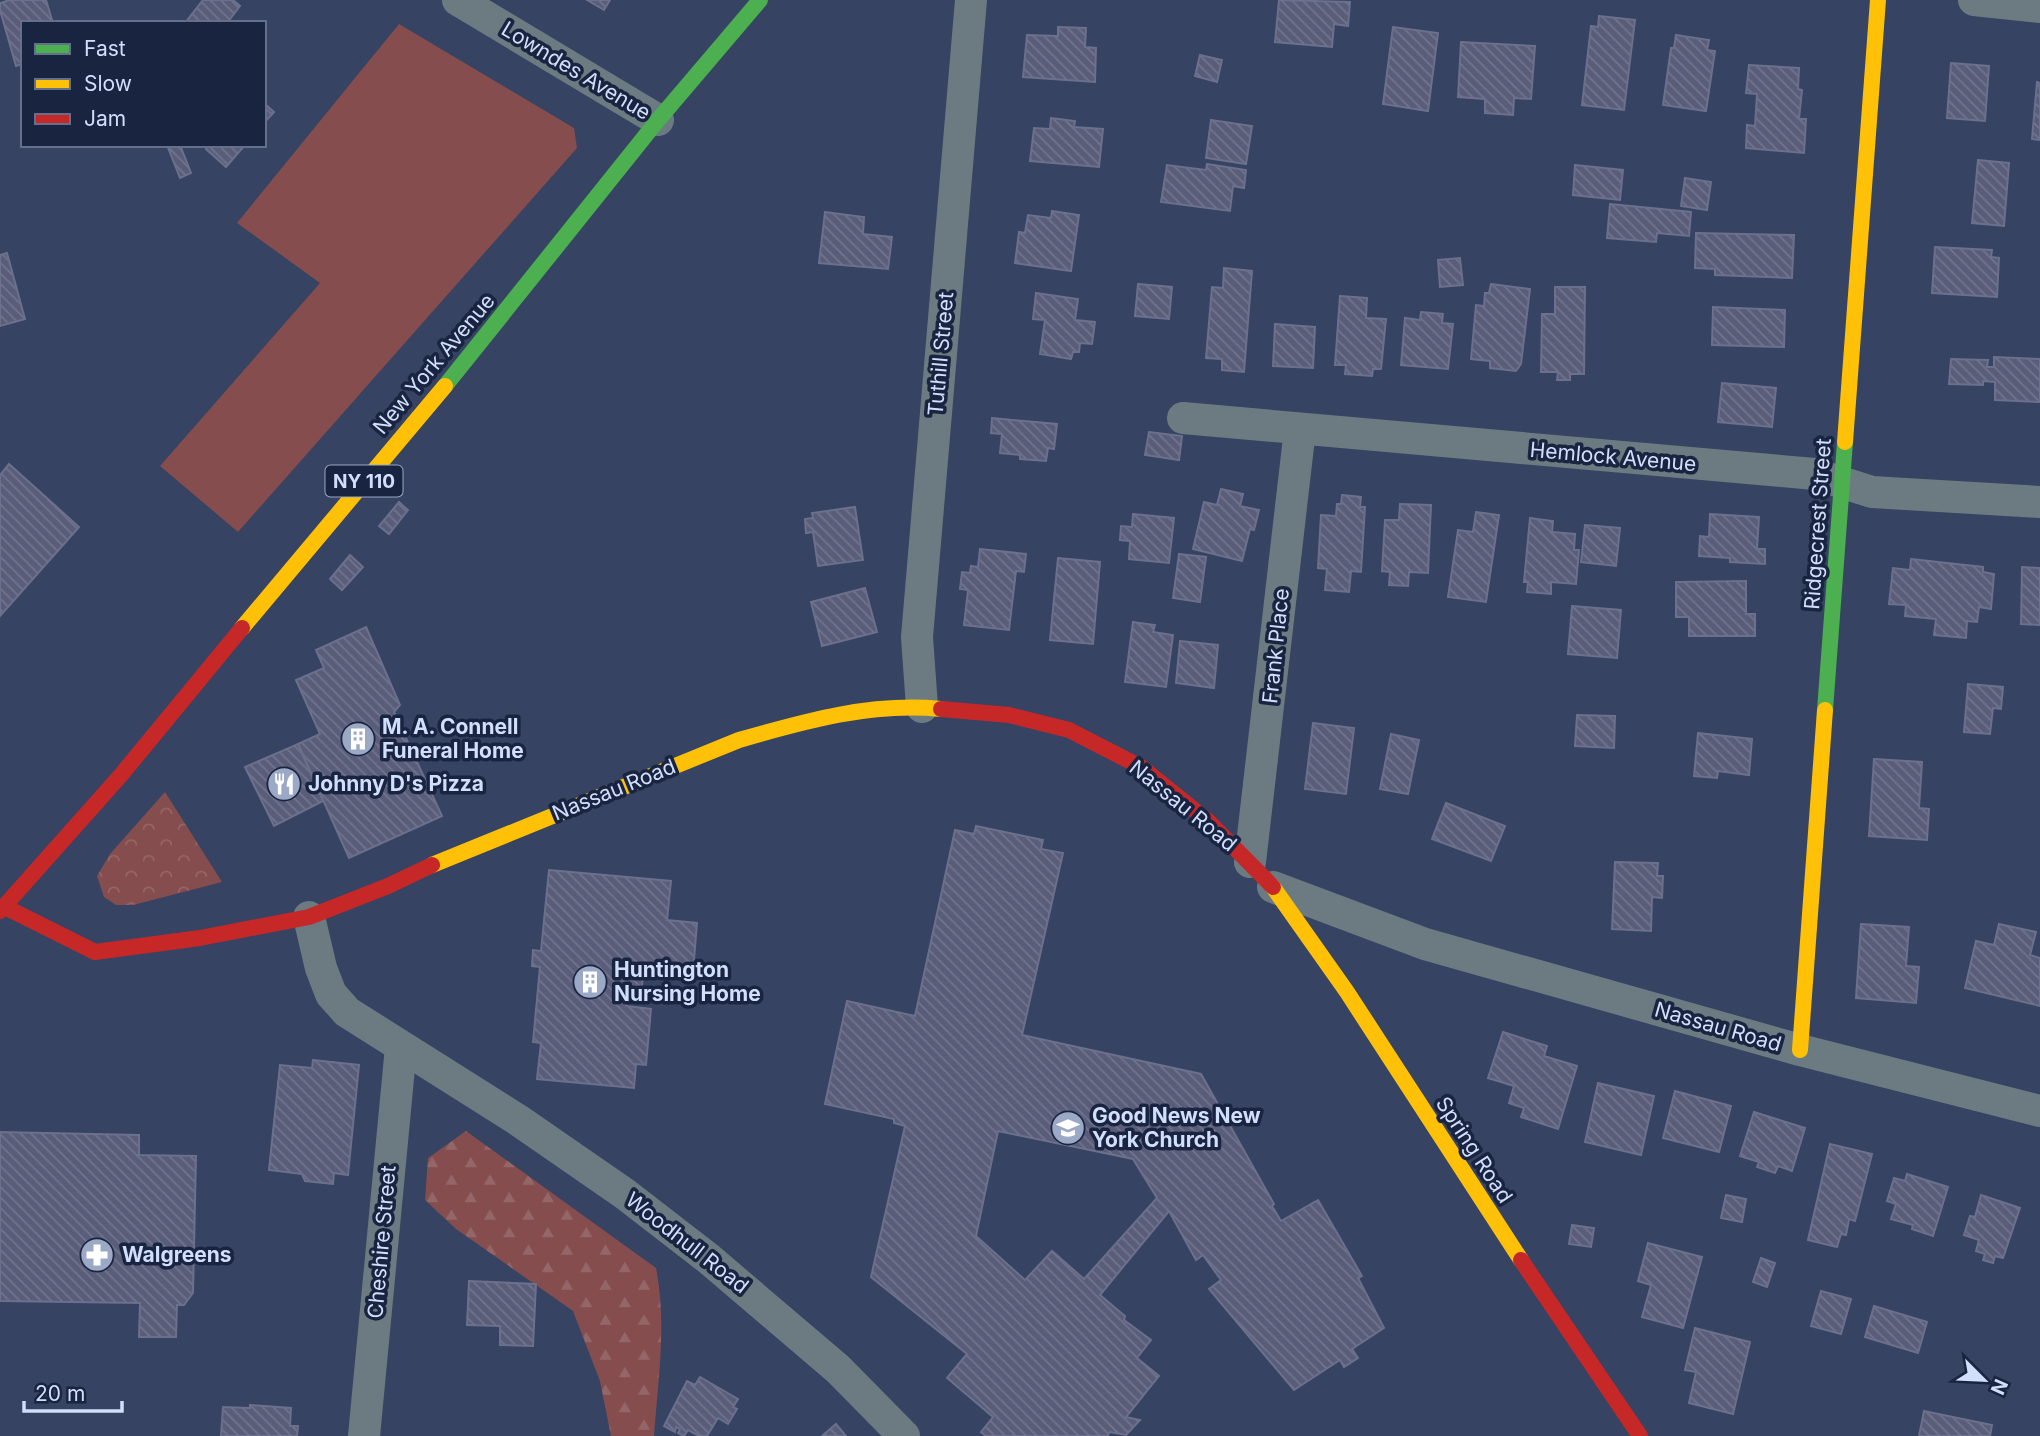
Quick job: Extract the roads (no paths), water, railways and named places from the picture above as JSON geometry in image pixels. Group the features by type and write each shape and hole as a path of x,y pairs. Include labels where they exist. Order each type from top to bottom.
{"main road":[{"name":"New York Avenue","path":"2,905 121,775 464,364 658,120 760,0"},
{"name":"Ridgecrest Street","path":"1800,1050 1878,0"},
{"name":"Nassau Road","path":"2,905 95,952 200,938 309,916 388,886 431,865 739,740 792,724 857,711 922,707 1009,715 1069,730 1142,767 1209,822 1273,887"},
{"name":"Spring Road","path":"1273,887 1347,992 1482,1203 1640,1436"}],"street":[{"name":"Lowndes Avenue","path":"458,0 658,120"},
{"name":"Tuthill Street","path":"922,707 916,643 971,0"},
{"path":"1974,0 2040,7"},
{"name":"Hemlock Avenue","path":"1183,418 1815,474 1872,492 2040,502"},
{"name":"Frank Place","path":"1250,862 1300,429"},
{"name":"Nassau Road","path":"1273,887 1425,944 1800,1050 2040,1111"},
{"name":"Woodhull Road","path":"309,916 321,968 331,994 347,1012 593,1170 709,1259 838,1368 904,1436"},
{"name":"Cheshire Street","path":"364,1436 401,1047"}],"place":[{"name":"M. A. Connell Funeral Home","path":"358,739"},
{"name":"Johnny D's Pizza","path":"284,784"},
{"name":"Huntington Nursing Home","path":"590,982"},
{"name":"Good News New York Church","path":"1068,1128"},
{"name":"Walgreens","path":"97,1255"}]}
